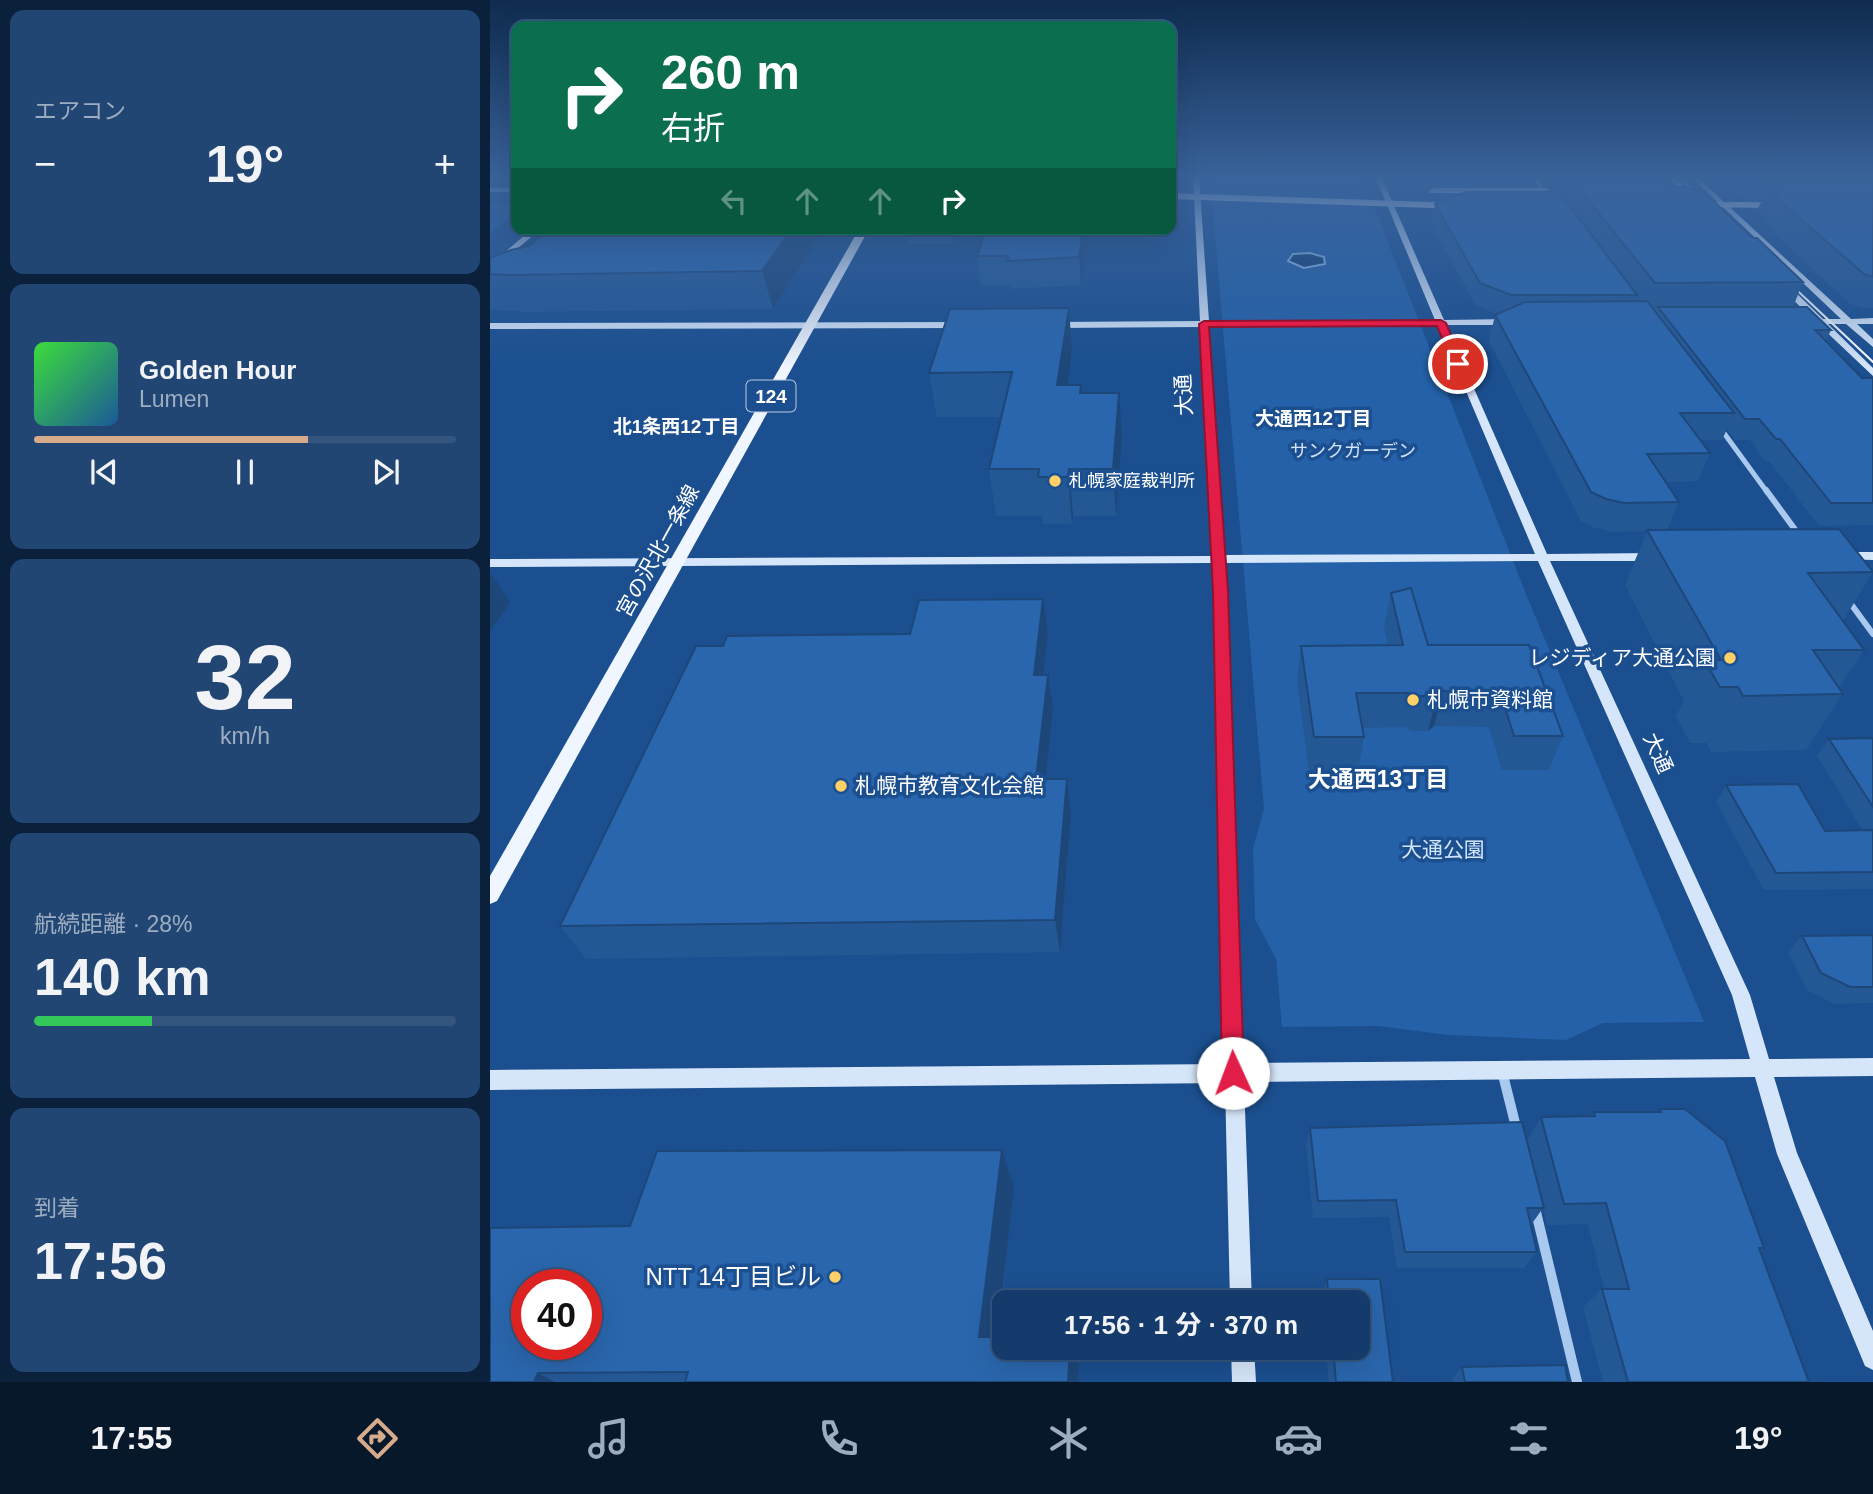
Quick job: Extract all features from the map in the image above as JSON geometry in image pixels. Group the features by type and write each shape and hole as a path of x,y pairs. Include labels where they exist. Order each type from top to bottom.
{"main road":[{"name":"宮の沢北一条線","path":"490,895 858,240"}],"street":[{"path":"490,269 523,240"},
{"name":"大通","path":"1199,240 1218,559 1241,1290"},
{"name":"大通","path":"1406,240 1543,558 1741,995 1787,1154 1873,1358"},
{"path":"1762,240 1873,344"},
{"path":"1774,277 1873,373"},
{"path":"1794,322 1873,321"},
{"path":"1043,325 1519,322"},
{"path":"490,327 973,325"},
{"path":"1713,419 1800,536"},
{"path":"1827,556 1873,556"},
{"path":"490,563 1662,557"},
{"path":"1840,589 1873,634"},
{"path":"490,1080 1873,1067"},
{"path":"1502,1071 1519,1140"},
{"path":"1532,1194 1577,1382"},
{"path":"1243,1360 1244,1382"}],"green space":[{"name":"大通公園","path":"1216,240 1387,240 1526,594 1704,1022 1603,1023 1566,1040 1448,1035 1378,1026 1282,1027 1276,959 1255,919 1253,848 1264,809"}],"shaded area":[{"path":"1310,253 1324,257 1325,264 1304,268 1288,261 1293,254"}],"building":[{"path":"535,240 784,240 762,271 490,274 490,258 529,246"},
{"path":"982,240 1081,240 1079,257 1007,261 1008,256 977,256"},
{"path":"1456,240 1596,240 1637,295 1511,295 1480,283"},
{"path":"1621,240 1760,240 1803,282 1655,283"},
{"path":"1825,240 1873,240 1873,277 1864,274"},
{"path":"1647,301 1734,413 1680,413 1710,453 1647,454 1679,502 1624,503 1591,492 1495,315 1525,302"},
{"path":"1658,307 1807,307 1831,330 1815,330 1862,378 1873,378 1873,503 1831,503 1780,439 1776,439 1759,419 1745,419"},
{"path":"1069,308 1057,385 1081,385 1080,393 1119,393 1113,469 1069,469 1068,477 1038,477 1039,469 989,469 1012,372 929,373 950,309"},
{"path":"1839,529 1873,572 1808,573 1864,650 1813,650 1843,694 1743,696 1738,687 1720,687 1704,660 1721,660 1647,530"},
{"path":"1411,588 1428,645 1529,645 1563,736 1514,736 1500,692 1443,691 1437,696 1419,696 1414,693 1356,693 1364,737 1314,737 1301,646 1403,645 1391,593"},
{"path":"1043,599 1034,675 1048,675 1036,779 1067,779 1055,920 560,926 696,646 723,646 727,636 910,634 919,600"},
{"path":"1873,738 1873,807 1829,739"},
{"path":"1798,784 1825,831 1873,830 1873,872 1776,873 1726,785"},
{"path":"1873,935 1873,987 1850,987 1821,973 1802,936"},
{"path":"1660,1109 1685,1109 1725,1141 1764,1248 1759,1248 1809,1382 1628,1382 1602,1289 1629,1289 1606,1203 1564,1204 1541,1117 1595,1116 1594,1112 1661,1112"},
{"path":"1522,1122 1544,1208 1527,1208 1537,1252 1405,1252 1396,1200 1318,1201 1310,1128"},
{"name":"NTT 14丁目ビル","path":"1002,1150 979,1337 992,1337 992,1360 1069,1360 1068,1382 685,1382 688,1372 538,1373 534,1382 490,1382 490,1228 630,1226 657,1151"},
{"path":"1327,1279 1380,1279 1393,1382 1336,1382 1334,1360 1370,1360 1370,1290 1328,1290"},
{"path":"1565,1365 1568,1382 1465,1382 1462,1367"}],"tram line":[{"path":"1784,278 1873,362"}],"place":[{"name":"札幌家庭裁判所","path":"1055,481"},
{"name":"レジディア大通公園","path":"1730,658"},
{"name":"札幌市資料館","path":"1413,700"},
{"name":"札幌市教育文化会館","path":"841,786"},
{"name":"NTT 14丁目ビル","path":"835,1277"}],"district":[{"name":"大通西12丁目","path":"1313,418"},
{"name":"北1条西12丁目","path":"676,426"},
{"name":"大通西13丁目","path":"1378,779"}],"route":[{"path":"1233,1073 1220,591 1204,324 1441,323 1458,364"}],"park label":[{"name":"サンクガーデン","path":"1353,451"}]}
